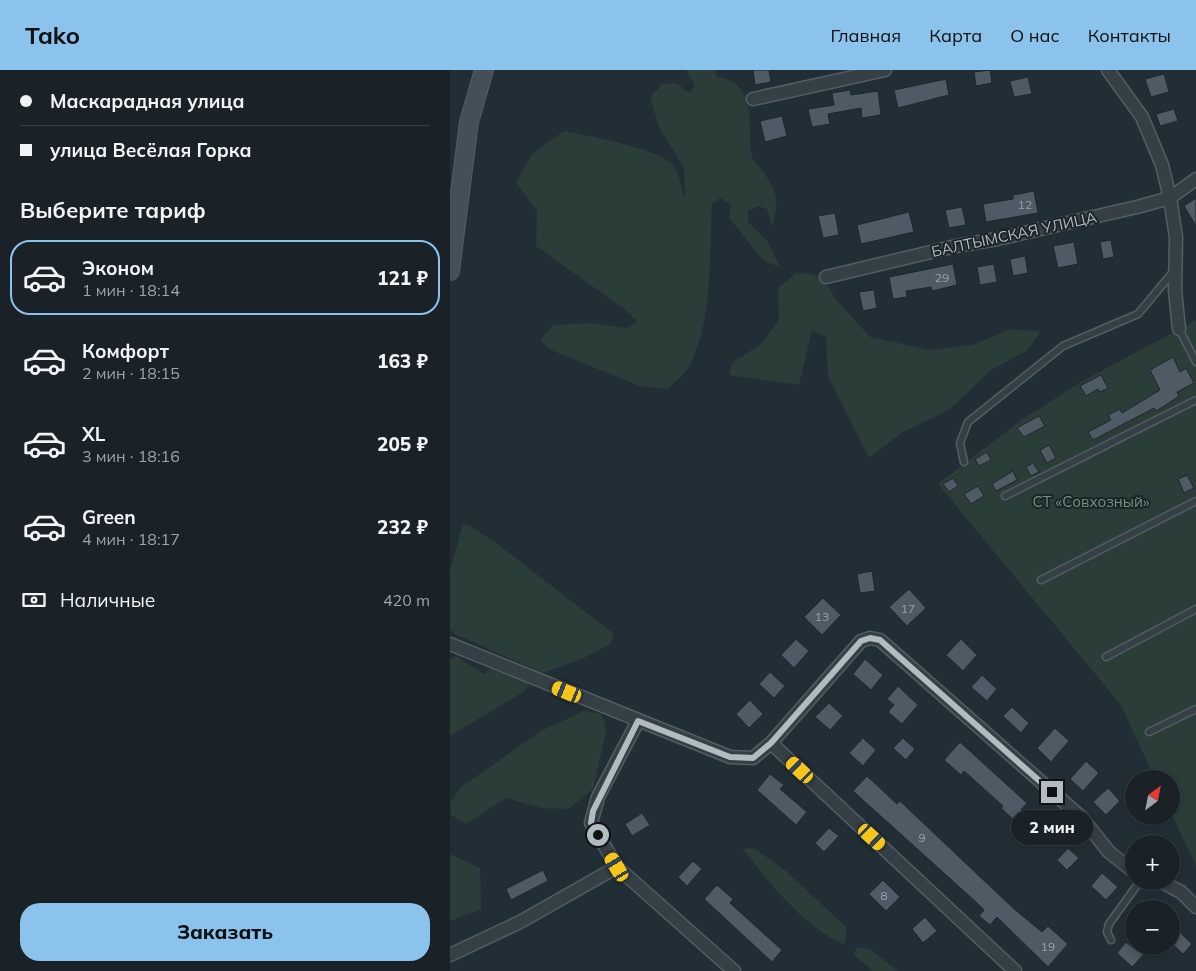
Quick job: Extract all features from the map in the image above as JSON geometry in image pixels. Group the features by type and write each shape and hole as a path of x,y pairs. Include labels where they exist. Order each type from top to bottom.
{"street":[{"path":"450,271 468,122 484,70"},
{"path":"753,99 885,70"},
{"path":"1108,70 1142,117 1162,165 1170,198 1176,237 1179,329"},
{"name":"БАЛТЫМСКАЯ УЛИЦА","path":"826,277 956,246 997,240 1085,220 1170,198 1196,179"},
{"path":"450,644 730,757 753,758 771,743 861,641 870,638 880,640 1081,817 1109,852 1125,865"},
{"path":"638,721 598,797 591,823 617,867 734,971"},
{"path":"771,743 1016,971"},
{"path":"450,955 520,922 617,867"},
{"path":"1177,890 1196,907"}],"lane":[{"path":"964,462 960,443 968,422 1063,346 1138,314 1176,269"},
{"path":"1179,329 1196,362"},
{"path":"1005,496 1196,400"},
{"path":"1041,580 1196,501"},
{"path":"1106,657 1196,609"},
{"path":"1149,732 1196,709"},
{"path":"1111,940 1107,932 1109,924 1134,890"}],"green space":[{"path":"686,70 715,70 717,77 730,81 739,88 745,97 750,120 752,156 771,183 776,196 776,210 772,226 767,209 758,206 748,211 748,222 768,242 781,268 763,260 729,218 731,204 720,198 712,204 710,266 702,330 697,349 689,367 668,389 640,386 551,350 540,340 553,325 590,323 627,328 637,321 623,308 536,246 537,211 516,182 532,154 564,131 622,144 655,154 667,160 676,170 685,199 684,168 659,127 650,97 663,84 677,83 689,93 695,86"},
{"path":"796,273 813,274 828,287 838,302 870,337 930,350 973,345 1010,329 1041,331 1027,351 991,370 949,410 903,432 869,458 828,376 826,337 812,330 799,385 729,375 733,362 761,344 779,320 778,288"},
{"name":"СТ «Совхозный»","path":"1196,320 1196,866 1177,825 1180,825 1180,770 1151,770 1121,705 938,484 1020,421 1079,383"},
{"path":"463,524 470,526 496,543 614,634 610,644 584,658 543,673 455,634 450,629 450,571"},
{"path":"456,656 484,674 494,666 530,685 523,692 450,736 450,659"},
{"path":"584,711 601,714 606,732 593,789 568,809 541,808 506,798 466,824 451,815 450,803 460,788 541,731"},
{"path":"754,848 786,871 847,928 844,945 814,926 788,903 743,849"},
{"path":"450,854 480,868 481,910 450,922"},
{"path":"857,947 871,950 898,971 873,971 854,955"}],"building":[{"path":"753,70 769,70 771,82 755,85"},
{"path":"990,70 992,83 976,86 974,72"},
{"path":"1164,74 1169,92 1151,97 1145,79"},
{"path":"1028,77 1032,94 1014,97 1010,81"},
{"path":"946,79 949,95 898,108 894,90"},
{"path":"850,90 851,95 878,91 881,115 862,118 861,108 828,114 830,124 812,127 808,109 834,105 832,93"},
{"path":"1174,109 1178,121 1160,126 1156,114"},
{"path":"782,116 787,136 765,142 760,121"},
{"path":"1034,191 1038,213 986,222 983,204 1013,199 1013,195"},
{"path":"1196,198 1196,226 1184,206"},
{"path":"962,207 966,225 949,228 945,210"},
{"path":"909,212 914,232 861,244 857,225"},
{"path":"835,213 839,235 823,238 818,216"},
{"path":"1111,240 1114,257 1103,259 1100,242"},
{"path":"1074,242 1078,264 1058,268 1053,246"},
{"path":"1025,256 1028,273 1013,276 1010,259"},
{"path":"953,264 957,285 932,291 931,287 906,291 907,297 893,299 889,277"},
{"path":"994,264 997,282 980,285 977,267"},
{"path":"874,290 877,308 863,311 859,292"},
{"path":"1173,357 1180,372 1186,368 1194,383 1177,392 1179,396 1156,411 1154,408 1093,440 1088,432 1111,420 1108,415 1120,409 1122,413 1160,390 1150,370"},
{"path":"1101,375 1108,388 1100,392 1098,389 1086,396 1080,386"},
{"path":"1039,416 1045,426 1024,437 1017,428"},
{"path":"1049,445 1056,458 1047,463 1040,450"},
{"path":"987,452 991,460 979,466 975,459"},
{"path":"1033,463 1039,472 1031,476 1026,467"},
{"path":"1013,471 1017,480 996,491 992,484"},
{"path":"1187,475 1194,488 1184,493 1178,479"},
{"path":"953,478 958,486 949,492 943,484"},
{"path":"978,486 984,496 971,504 964,494"},
{"path":"872,571 875,591 860,593 857,574"},
{"path":"909,589 926,608 907,626 889,607"},
{"path":"823,598 841,615 822,635 804,617"},
{"path":"796,639 809,651 794,668 781,655"},
{"path":"961,639 977,655 963,671 946,655"},
{"path":"865,659 883,675 871,690 853,674"},
{"path":"770,672 785,686 774,698 759,684"},
{"path":"982,675 997,689 987,701 971,687"},
{"path":"898,686 918,705 902,724 888,712 894,705 887,699"},
{"path":"750,700 763,714 749,728 736,714"},
{"path":"829,703 843,716 830,730 815,717"},
{"path":"1012,707 1029,723 1021,733 1003,716"},
{"path":"1055,728 1069,741 1051,762 1037,748"},
{"path":"863,738 876,750 863,766 849,753"},
{"path":"903,738 915,749 906,760 893,748"},
{"path":"960,742 1027,803 1021,810 1026,814 1018,824 1001,808 1003,806 964,771 961,775 944,760"},
{"path":"1086,761 1099,773 1083,791 1070,779"},
{"path":"770,774 784,785 780,789 807,812 796,825 757,790"},
{"path":"867,776 897,804 900,801 1013,908 1042,932 1048,926 1068,944 1048,967 997,917 990,925 979,916 984,910 976,902 853,791"},
{"path":"1108,788 1120,801 1106,815 1093,802"},
{"path":"642,813 650,825 632,836 625,824"},
{"path":"829,828 839,836 824,852 815,843"},
{"path":"1068,848 1079,858 1067,870 1057,860"},
{"path":"693,861 702,869 687,886 678,877"},
{"path":"543,870 548,881 511,900 506,889"},
{"path":"1102,873 1118,887 1106,900 1091,886"},
{"path":"883,880 900,897 886,911 869,894"},
{"path":"717,885 733,899 730,903 782,950 772,962 704,899"},
{"path":"925,917 937,931 923,943 912,929"},
{"path":"1180,933 1192,944 1183,954 1180,951"},
{"path":"1125,943 1125,955 1143,955 1132,967 1117,953"}],"route":[{"path":"598,835 591,823 593,811 598,797 638,721 730,757 753,758 771,743 861,641 870,638 880,640 1052,792"}]}
